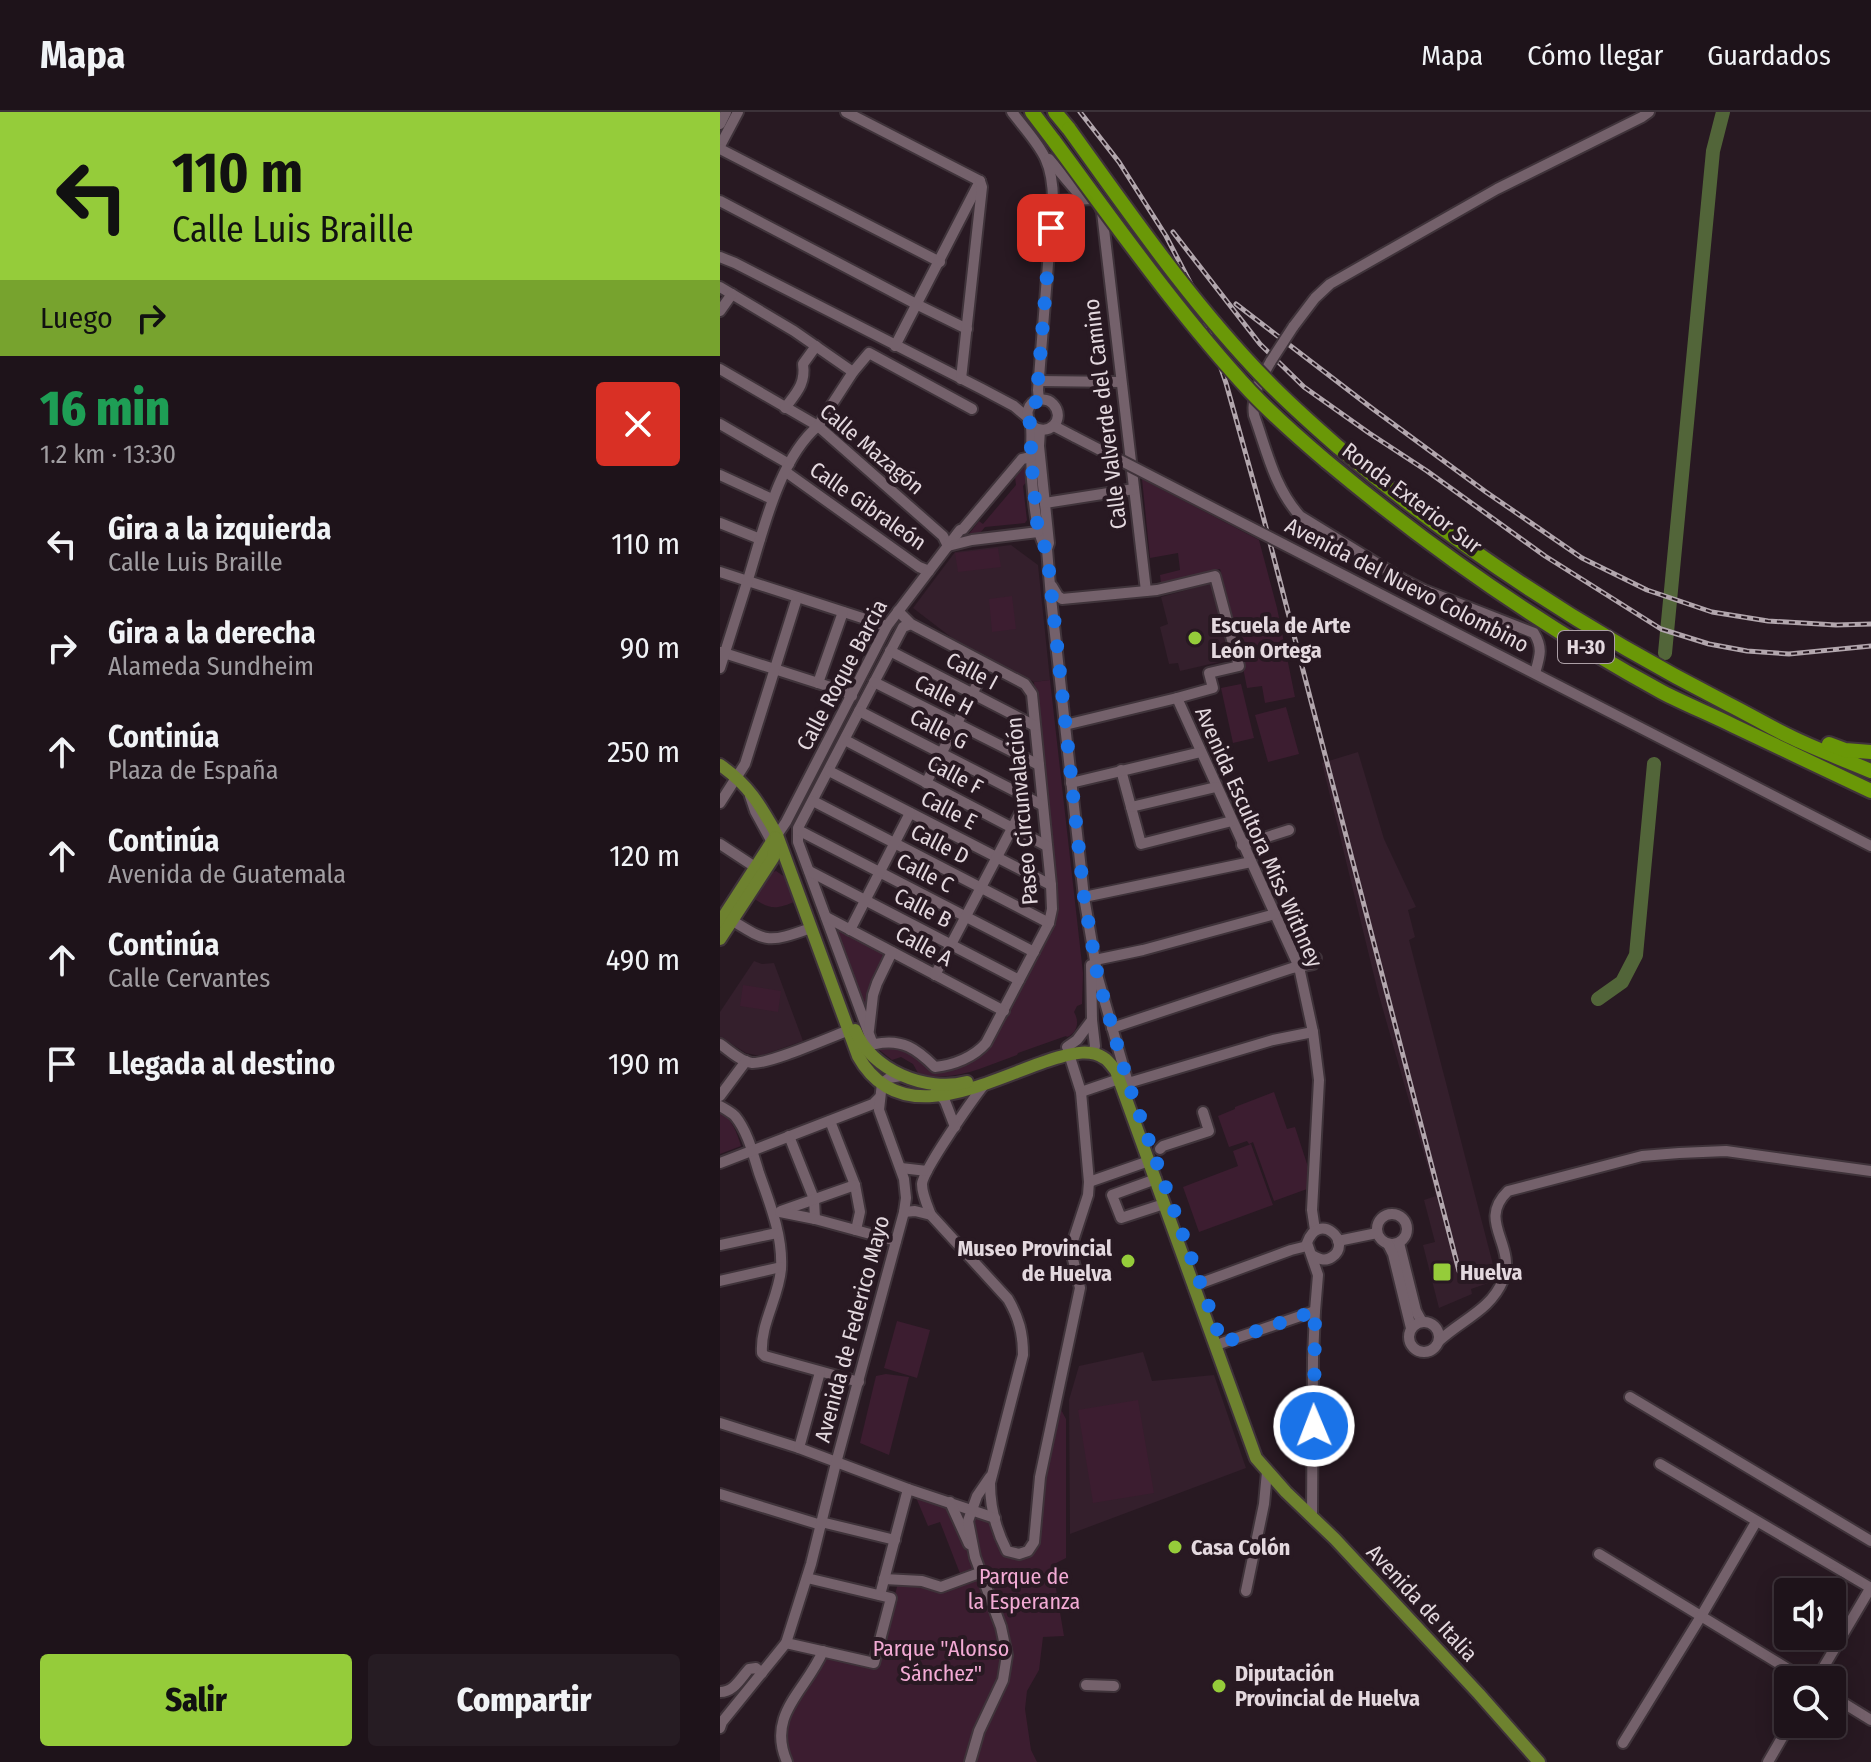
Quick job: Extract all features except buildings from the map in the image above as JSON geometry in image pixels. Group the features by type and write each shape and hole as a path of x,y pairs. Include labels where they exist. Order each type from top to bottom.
{"highway":[{"name":"Ronda Exterior Sur","path":"1032,112 1132,247 1219,356 1282,423 1375,502 1518,604 1589,649 1663,692 1871,791"},
{"name":"Ronda Exterior Sur","path":"1055,112 1229,339 1300,414 1338,447 1420,513 1523,586 1601,635 1791,737 1871,771"},
{"path":"1741,711 1845,750 1871,752"}],"main road":[{"path":"720,756 758,793 857,1035 872,1055 901,1076 932,1085 949,1086 1068,1051 1094,1050 1124,1081 1197,1284 1250,1447 1267,1472"},
{"path":"720,765 739,774 759,802 786,860 847,1031 865,1069 882,1083 898,1094 942,1096 1068,1051"},
{"path":"720,939 725,919 759,870 773,858 776,838"},
{"path":"759,870 779,867 791,875"},
{"path":"1124,1081 1164,1204 1222,1343 1267,1472"},
{"name":"Avenida de Italia","path":"1267,1472 1312,1515 1539,1762"},
{"name":"Avenida de Italia","path":"1525,1744 1533,1762"}],"street":[{"path":"720,124 726,112"},
{"path":"738,112 720,148 940,262"},
{"path":"846,112 980,181 982,187 961,379"},
{"name":"Calle Valverde del Camino","path":"1012,112 1082,198 1096,200 1102,212 1146,591"},
{"path":"1535,673 1540,643 1534,633 1404,580 1300,516 1287,502 1254,415 1256,388 1293,327 1330,284 1497,189 1649,112"},
{"path":"1045,154 1053,182 1053,201 1031,457 1038,532 1047,549"},
{"path":"895,346 980,181"},
{"path":"1053,201 1082,198"},
{"path":"720,201 967,329"},
{"path":"720,212 737,211"},
{"path":"960,219 969,211 975,212 979,218"},
{"path":"720,248 735,263"},
{"path":"720,257 1033,415 1049,429 1058,417 1056,407 1049,401 1033,415"},
{"path":"720,287 853,372"},
{"path":"720,311 732,294"},
{"path":"785,408 805,376 803,364 816,346"},
{"path":"720,668 722,653 748,581 772,499 787,468 869,353 972,409"},
{"name":"Calle Mazagón","path":"721,372 818,426 952,546"},
{"path":"1038,381 1121,382"},
{"path":"1033,415 1039,446 1084,897 1098,978 1124,1081"},
{"name":"Calle Gibraleón","path":"720,424 787,468 919,567 929,571"},
{"name":"Avenida del Nuevo Colombino","path":"1054,426 1871,846"},
{"path":"1031,457 1042,477"},
{"name":"Calle Roque Barcia","path":"776,838 893,618 952,546 960,530 1022,459 1031,457"},
{"path":"720,475 772,499"},
{"path":"1045,508 1134,489"},
{"path":"1038,532 1045,508"},
{"path":"720,523 760,539"},
{"path":"963,529 965,538 972,540"},
{"path":"952,546 972,540 1038,532"},
{"path":"720,572 843,612 893,618 907,625 890,651 798,830 798,842 869,1031"},
{"path":"1051,585 1062,599 1146,591 1215,576 1239,666 1209,673 1213,688 1065,725"},
{"path":"720,803 745,764 797,598"},
{"path":"818,683 843,612"},
{"name":"Paseo Circunvalación","path":"869,1031 875,1044 898,1043 921,1053 935,1067 946,1066 980,1050 1004,1011 1049,923 1052,909 1032,694 1025,684 907,625"},
{"name":"Calle I","path":"890,651 1035,726"},
{"path":"722,653 852,696"},
{"path":"926,783 985,669"},
{"name":"Calle H","path":"874,682 1039,765"},
{"name":"Avenida Escultora Miss Withney","path":"1177,698 1299,967 1313,1032 1319,1080 1312,1210 1315,1230"},
{"name":"Calle G","path":"859,711 1042,805"},
{"name":"Calle F","path":"845,740 1047,846"},
{"path":"1071,783 1201,752"},
{"path":"1121,770 1141,844 1232,821"},
{"name":"Calle E","path":"829,771 1051,885"},
{"path":"1131,807 1216,787"},
{"path":"935,975 1028,798"},
{"name":"Calle D","path":"813,801 1049,923"},
{"path":"850,930 910,813"},
{"name":"Calle C","path":"798,830 1034,952"},
{"path":"1242,845 1289,830"},
{"path":"720,844 759,870"},
{"path":"1084,897 1251,862"},
{"name":"Calle B","path":"809,871 1019,980"},
{"path":"1094,1050 1090,966 1095,960 1275,914"},
{"name":"Calle A","path":"826,917 1004,1011"},
{"path":"725,919 766,939 777,939 811,928"},
{"path":"869,1031 873,995 892,952"},
{"path":"1112,1028 1313,964 1316,958"},
{"path":"985,1083 922,1181 924,1199 931,1215 1008,1299 1023,1334 1023,1355 991,1476 990,1501 1000,1538 1007,1551 1019,1554 1028,1551 1034,1542 1040,1477 1080,1288 1072,1244 1088,1195 1089,1182 1081,1092 1068,1051 1092,1020"},
{"path":"720,1044 754,1063 847,1031"},
{"path":"1081,1092 1313,1032"},
{"path":"720,1096 746,1061"},
{"name":"Avenida de Federico Mayo","path":"786,1643 807,1578 906,1198 901,1168 879,1110 880,1097 865,1069"},
{"path":"720,1163 873,1104 880,1097 882,1083 901,1076"},
{"path":"932,1085 942,1096 955,1127"},
{"path":"720,1106 734,1115 746,1134 777,1213 781,1267 762,1353 859,1382"},
{"path":"1160,1149 1209,1131 1203,1112"},
{"path":"830,1121 855,1185 860,1212 856,1230"},
{"path":"789,1136 814,1199 815,1219"},
{"path":"1394,1244 1393,1254 1411,1328 1410,1343 1424,1353 1432,1351 1439,1341 1489,1302 1502,1283 1504,1248 1494,1220 1495,1209 1508,1191 1628,1159 1679,1153 1726,1151 1871,1171"},
{"path":"1089,1182 1149,1161"},
{"path":"901,1168 927,1171"},
{"path":"1156,1179 1112,1195 1121,1218 1164,1204"},
{"path":"777,1213 855,1185"},
{"path":"904,1212 931,1215"},
{"path":"777,1213 815,1219 896,1241"},
{"path":"1392,1214 1406,1222 1408,1230 1405,1238 1394,1244 1383,1242 1377,1233 1382,1218 1392,1214"},
{"path":"1312,1515 1318,1275 1337,1251 1338,1241 1325,1228 1315,1230 1309,1238 1318,1275"},
{"path":"720,1245 777,1233"},
{"path":"1338,1241 1377,1233"},
{"path":"1394,1244 1422,1322"},
{"path":"1197,1284 1291,1250 1310,1251 1320,1259 1330,1258"},
{"path":"720,1281 781,1267"},
{"path":"1222,1343 1315,1311"},
{"path":"1411,1328 1422,1322 1436,1326 1459,1326"},
{"path":"1436,1326 1439,1341"},
{"path":"799,1448 820,1372"},
{"path":"1630,1397 1871,1541"},
{"path":"720,1423 995,1518"},
{"path":"1660,1464 1871,1588 1824,1666"},
{"path":"1246,1591 1264,1504 1267,1472"},
{"path":"975,1557 968,1521 977,1496 991,1476"},
{"path":"720,1728 786,1643 874,1663 886,1597 884,1579 908,1489"},
{"path":"1264,1504 1273,1496 1286,1492"},
{"path":"720,1494 821,1524 895,1540"},
{"path":"950,1502 982,1572 1007,1655 1003,1680 979,1731 970,1762"},
{"path":"1623,1743 1756,1522"},
{"path":"1599,1554 1782,1666"},
{"path":"884,1579 922,1581 941,1587 982,1572"},
{"path":"807,1578 886,1597"},
{"path":"787,1762 781,1740 782,1719 818,1664 823,1651"},
{"path":"720,1692 733,1689 749,1669 756,1668 760,1677"},
{"path":"1086,1685 1114,1686"},
{"path":"1846,1705 1871,1720"},
{"path":"1768,1762 1782,1738"}],"shaded area":[{"path":"1011,545 1038,565 1050,680 1034,682 956,641 913,608 955,552"},
{"name":"Escuela de Arte León Ortega","path":"1212,583 1232,659 1180,671 1178,663 1169,664 1160,627 1168,624 1161,597"},
{"path":"1358,752 1384,839 1416,907 1408,910 1415,937 1409,940 1497,1280 1471,1289 1472,1294 1439,1308 1423,1245 1435,1242 1424,1200 1436,1196 1378,992 1322,763"},
{"path":"754,961 774,963 803,1041 760,1056 746,1053 720,1037 720,1012"},
{"path":"1143,1352 1152,1381 1214,1375 1246,1468 1070,1534 1069,1400 1079,1366"}],"green space":[{"path":"1025,466 1028,480 1023,486 1025,523 985,527 980,533 969,534 979,521 983,524 1016,485 1015,477"},
{"path":"1142,479 1259,540 1295,697 1265,703 1262,686 1247,688 1220,569 1161,583 1160,575 1180,570 1178,553 1150,558"},
{"path":"998,548 1001,567 958,572 955,553"},
{"path":"1012,596 1016,629 992,632 989,599"},
{"path":"1050,680 1083,973 1082,1004 1074,1012 1076,1027 1067,1037 969,1072 944,1076 918,1073 913,1064 901,1057 892,1060 877,1048 907,1051 940,1072 980,1056 990,1045 1023,982 1055,890 1034,682"},
{"path":"1241,684 1254,738 1233,743 1221,688"},
{"path":"1286,707 1299,754 1268,762 1255,715"},
{"path":"776,871 788,879 797,901 774,907 752,897 769,873"},
{"path":"830,922 889,953 868,1021"},
{"path":"743,985 781,991 778,1012 740,1006"},
{"path":"1274,1092 1287,1129 1295,1127 1308,1167 1307,1189 1274,1201 1253,1142 1229,1147 1218,1116"},
{"path":"720,1111 731,1122 741,1146 720,1154"},
{"path":"1251,1144 1273,1205 1199,1232 1183,1187 1238,1166 1233,1151"},
{"path":"897,1321 930,1330 917,1378 884,1368"},
{"path":"876,1376 909,1377 889,1455 860,1443"},
{"path":"1138,1400 1154,1493 1093,1503 1078,1410"},
{"name":"Parque de la Esperanza","path":"1059,1406 1066,1419 1066,1558 1052,1565 1064,1636 1043,1637 1039,1670 1027,1691 1025,1709 1031,1750 1037,1762 974,1762 1011,1654 979,1553 974,1515 991,1521 1004,1554 1017,1559 1030,1554"},
{"path":"915,1495 950,1508 973,1561 973,1571 961,1576 940,1522 928,1526"},
{"name":"Parque \"Alonso Sánchez\"","path":"980,1576 998,1624 1004,1655 995,1693 966,1762 793,1762 784,1736 786,1720 793,1705 826,1656 876,1667 898,1583 920,1584 942,1590"}],"waterway":[{"path":"1665,653 1713,151 1723,112"},
{"path":"1598,999 1622,982 1636,955 1654,764"}],"railway":[{"path":"1080,112 1119,162 1166,236 1196,294 1226,383 1459,1271"},
{"path":"1173,232 1260,344 1304,387 1545,556 1661,629 1709,644 1747,651 1789,654 1871,646"},
{"path":"1236,304 1486,492 1582,558 1647,590 1712,612 1768,621 1871,624"}],"place":[{"name":"Escuela de Arte León Ortega","path":"1195,638"},
{"name":"Museo Provincial de Huelva","path":"1128,1261"},
{"name":"Huelva","path":"1442,1272"},
{"name":"Casa Colón","path":"1175,1547"},
{"name":"Diputación Provincial de Huelva","path":"1219,1686"}],"route":[{"path":"1051,228 1039,400 1029,406 1027,417 1031,425 1038,532 1047,549 1084,897 1098,978 1128,1083 1222,1343 1315,1311 1314,1426"}]}
